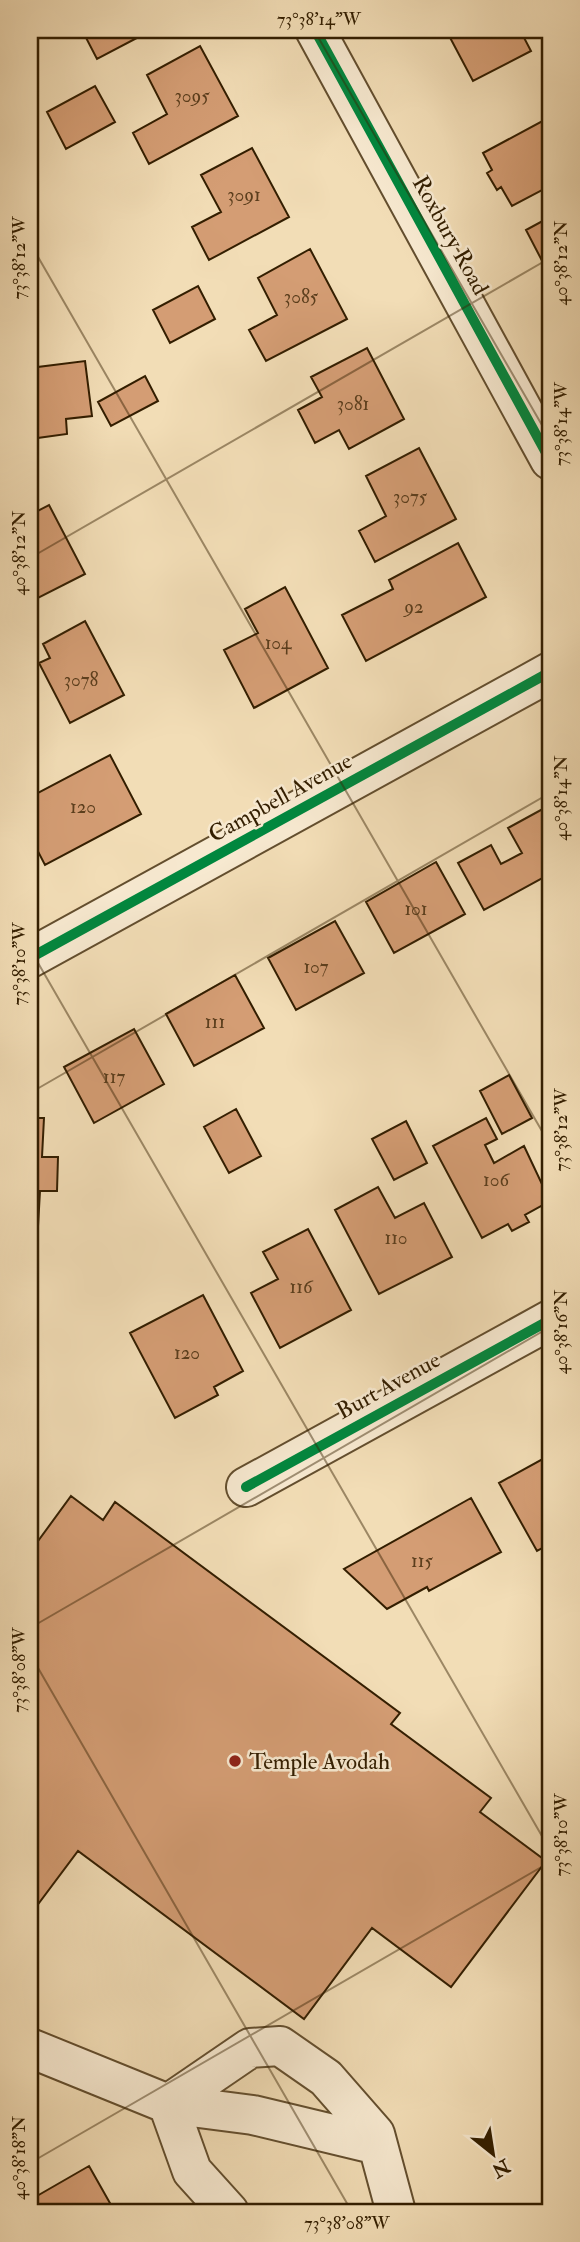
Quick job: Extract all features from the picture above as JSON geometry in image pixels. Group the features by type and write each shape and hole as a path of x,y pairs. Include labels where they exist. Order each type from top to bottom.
{"street":[{"name":"Roxbury Road","path":"315,30 550,460"},
{"name":"Campbell Avenue","path":"30,958 550,672"},
{"name":"Burt Avenue","path":"246,1487 550,1321"},
{"path":"168,2104 250,2048 280,2046 327,2078 376,2139 396,2212"},
{"path":"30,2048 168,2104 253,2115 376,2139"},
{"path":"168,2104 192,2171 229,2212"}],"building":[{"path":"82,30 152,30 97,59"},
{"path":"446,30 520,30 531,51 473,81"},
{"path":"200,46 238,116 149,164 133,133 167,114 147,75"},
{"path":"95,86 115,122 66,149 47,112"},
{"path":"550,117 550,186 512,206 501,187 497,190 487,173 492,170 483,153"},
{"path":"252,148 289,217 209,260 192,227 221,212 201,175"},
{"path":"550,217 550,276 526,230"},
{"path":"310,249 347,319 266,361 249,330 277,315 258,278"},
{"path":"198,286 215,319 170,343 153,310"},
{"path":"367,348 404,419 349,449 339,430 315,443 298,410 322,397 311,377"},
{"path":"85,361 92,416 66,419 67,434 30,439 30,368"},
{"path":"145,376 158,401 111,426 98,402"},
{"path":"419,448 456,519 375,562 359,531 386,516 366,476"},
{"path":"49,505 85,574 34,600 30,591 30,515"},
{"path":"458,543 486,597 366,661 342,615 393,589 389,580"},
{"path":"285,587 328,668 254,708 224,650 258,633 245,609"},
{"path":"85,621 124,695 70,723 39,663 50,658 43,644"},
{"path":"110,755 141,814 45,865 30,836 30,797"},
{"path":"550,805 550,874 484,910 458,863 491,845 501,864 522,853 508,828"},
{"path":"436,862 465,914 394,953 366,902"},
{"path":"335,921 364,973 296,1010 268,958"},
{"path":"235,975 264,1028 194,1066 166,1014"},
{"path":"134,1029 164,1084 94,1123 64,1067"},
{"path":"509,1075 532,1118 502,1134 480,1091"},
{"path":"236,1109 261,1156 229,1173 204,1127"},
{"path":"30,1118 44,1118 42,1157 58,1157 57,1191 40,1191 38,1226 30,1225"},
{"path":"486,1118 497,1139 485,1145 494,1163 524,1146 550,1201 525,1215 529,1222 512,1231 508,1224 482,1238 433,1146"},
{"path":"406,1121 427,1163 394,1180 372,1139"},
{"path":"378,1187 395,1218 424,1203 452,1257 379,1294 335,1210"},
{"path":"308,1229 351,1310 280,1348 251,1293 278,1279 263,1252"},
{"path":"203,1295 243,1371 214,1387 218,1395 175,1418 130,1333"},
{"path":"550,1455 550,1544 537,1551 499,1483"},
{"name":"Temple Avodah","path":"71,1496 103,1520 115,1502 400,1713 391,1724 491,1798 480,1812 546,1861 451,1987 372,1928 304,2019 78,1851 30,1915 30,1552"},
{"path":"471,1498 501,1552 429,1591 427,1587 387,1609 344,1569"},
{"path":"89,2166 115,2212 30,2212 30,2200"}],"cycle path":[{"path":"315,30 550,460"},
{"path":"30,958 550,672"},
{"path":"246,1487 550,1320"}],"place":[{"name":"Temple Avodah","path":"235,1761"}]}
